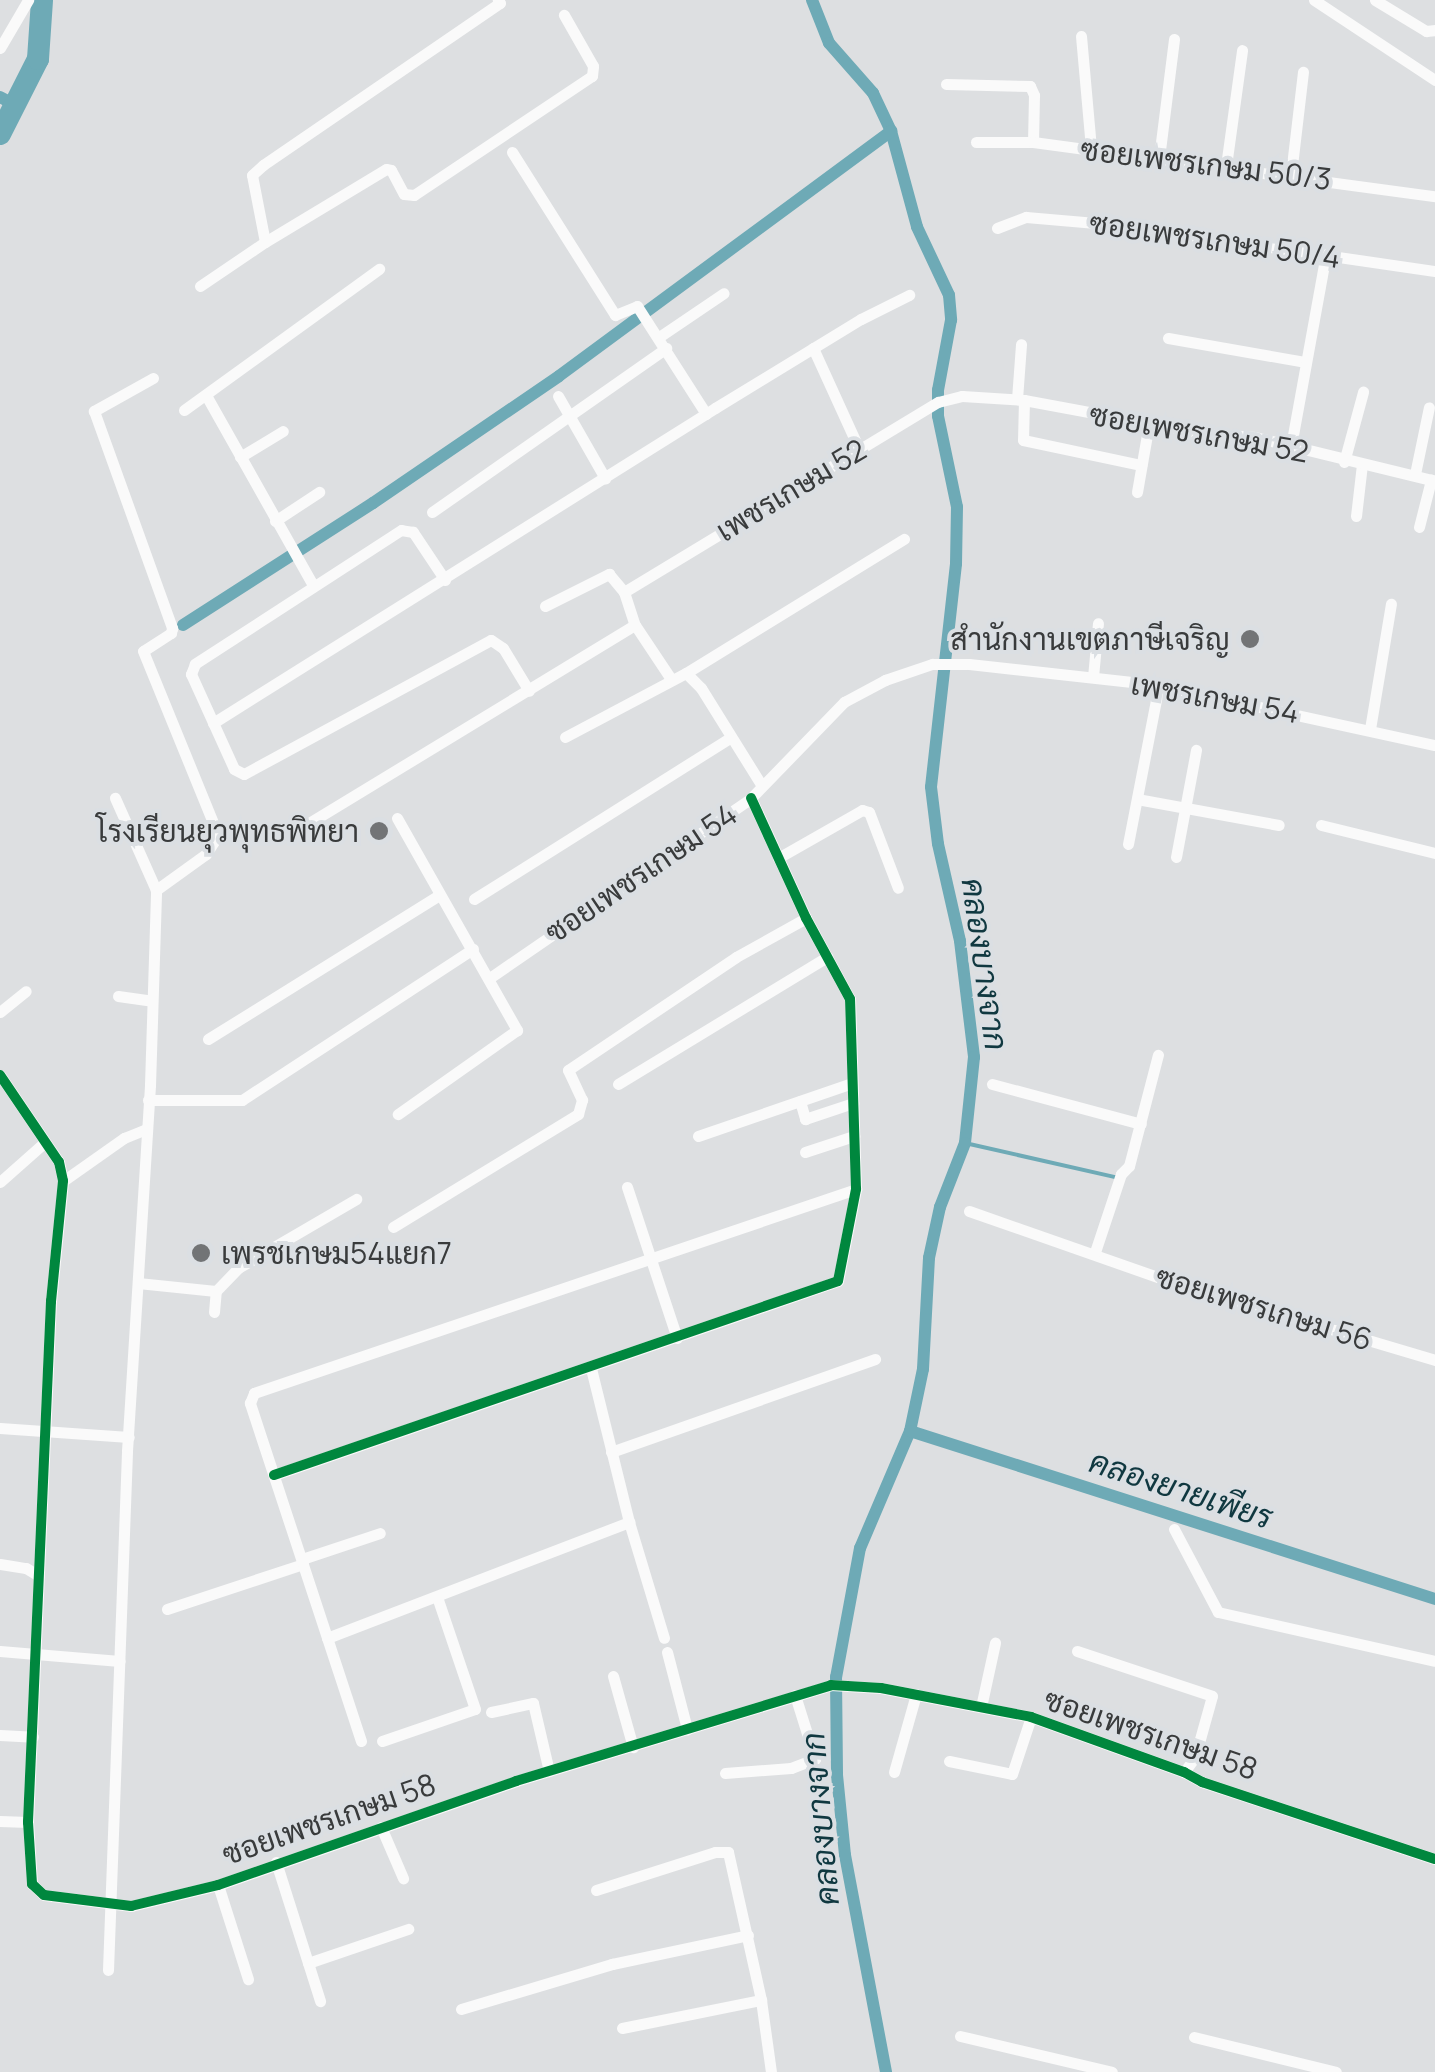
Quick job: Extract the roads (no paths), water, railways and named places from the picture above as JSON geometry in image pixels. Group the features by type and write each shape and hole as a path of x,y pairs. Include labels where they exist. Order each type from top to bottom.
{"street":[{"path":"0,48 28,0"},
{"path":"1314,0 1435,80"},
{"path":"1375,0 1426,31 1435,30"},
{"path":"265,242 252,175 501,1"},
{"path":"200,286 386,169 391,170 404,194 414,195 592,76 593,66 564,15"},
{"path":"1080,36 1091,149"},
{"path":"1160,158 1174,39"},
{"path":"1226,166 1242,50"},
{"path":"1291,174 1304,72"},
{"path":"946,84 1030,86 1034,96 1033,142"},
{"name":"ซอยเพชรเกษม 50/3","path":"976,142 1033,142 1435,196"},
{"path":"512,152 615,315 636,305 706,414"},
{"name":"ซอยเพชรเกษม 50/4","path":"996,228 1026,217 1138,227 1435,272"},
{"path":"1291,446 1326,254"},
{"path":"184,410 379,269"},
{"path":"432,512 570,417 724,293"},
{"path":"213,723 813,348 909,295"},
{"path":"1168,338 1306,362"},
{"path":"1021,344 1023,440 1141,465"},
{"path":"813,348 859,449"},
{"path":"153,378 94,411 172,628 171,634 143,651 214,825 214,840 206,854 156,890"},
{"path":"1344,462 1362,392"},
{"path":"558,396 606,478"},
{"name":"ซอยเพชรเกษม 52","path":"962,396 1021,400 1291,446 1344,462 1433,480"},
{"name":"เพชรเกษม 52","path":"624,592 926,409 962,396"},
{"path":"207,397 314,586"},
{"path":"1415,474 1429,407"},
{"path":"1137,492 1149,423"},
{"path":"240,457 283,431"},
{"path":"1356,516 1362,464"},
{"path":"1419,527 1433,480"},
{"path":"274,520 319,492"},
{"path":"445,580 406,528 192,669 234,769 244,774 491,640 503,648 529,691"},
{"path":"565,736 686,673 904,539"},
{"path":"545,606 602,574 609,574 624,592 635,625 671,680"},
{"path":"1370,729 1392,604"},
{"path":"1093,677 1098,623"},
{"path":"309,823 635,625"},
{"name":"เพชรเกษม 54","path":"932,664 969,664 1158,685 1435,745"},
{"name":"ซอยเพชรเกษม 54","path":"491,977 751,798 844,702 885,680 932,664"},
{"path":"686,673 701,688 762,786"},
{"path":"1128,844 1158,685"},
{"path":"474,900 730,738"},
{"path":"1176,857 1196,750"},
{"path":"108,1970 156,890 115,798"},
{"path":"274,1475 838,1281 856,1188 850,999 806,918 751,798"},
{"path":"1136,799 1279,825"},
{"path":"778,858 862,810 869,812 898,888"},
{"path":"397,818 438,896 491,977 517,1030 398,1114"},
{"path":"1321,825 1435,853"},
{"path":"208,1039 438,896"},
{"path":"394,1227 578,1114 582,1100 568,1070 736,957 806,918"},
{"path":"148,1100 242,1100 473,949"},
{"path":"618,1084 827,956"},
{"path":"0,1012 26,991"},
{"path":"118,996 152,1001"},
{"path":"1095,1252 1120,1176 1129,1166 1158,1054"},
{"name":"ซอยเพชรเกษม 58","path":"0,1075 59,1162 63,1181 52,1302 28,1822 36,1890 44,1896 131,1906 218,1884 549,1771 795,1696 831,1686 857,1685 1031,1717 1202,1782 1435,1858"},
{"path":"698,1136 852,1083"},
{"path":"992,1084 1140,1124"},
{"path":"800,1101 805,1119"},
{"path":"792,1124 853,1103"},
{"path":"63,1181 124,1138 146,1129"},
{"path":"805,1152 854,1136"},
{"path":"0,1182 45,1142"},
{"path":"626,1188 677,1338"},
{"path":"361,1742 250,1403 254,1393 856,1188"},
{"path":"214,1312 216,1291 238,1268 356,1199"},
{"name":"ซอยเพชรเกษม 56","path":"969,1211 1095,1252 1160,1278 1435,1360"},
{"path":"138,1283 216,1291"},
{"path":"611,1452 875,1359"},
{"path":"591,1368 664,1638"},
{"path":"0,1428 129,1438"},
{"path":"327,1638 630,1522"},
{"path":"1174,1530 1218,1612 1435,1661"},
{"path":"167,1609 380,1533"},
{"path":"0,1564 26,1568 39,1576"},
{"path":"382,1741 475,1710 437,1597"},
{"path":"981,1707 995,1643"},
{"path":"0,1651 120,1661"},
{"path":"1077,1651 1212,1696 1195,1757 1184,1772"},
{"path":"667,1652 687,1729"},
{"path":"613,1676 633,1746"},
{"path":"894,1772 916,1694"},
{"path":"726,1773 791,1768 815,1759 795,1696"},
{"path":"491,1712 534,1702 549,1771"},
{"path":"949,1761 1012,1774 1031,1717"},
{"path":"0,1735 33,1736"},
{"path":"0,1821 28,1822"},
{"path":"381,1827 403,1878"},
{"path":"596,1890 722,1850 731,1858 761,2000 771,2072"},
{"path":"276,1862 320,2001"},
{"path":"218,1884 248,1979"},
{"path":"308,1964 408,1929"},
{"path":"461,2009 596,1968 748,1935"},
{"path":"622,2028 761,2000"},
{"path":"960,2036 1112,2072"},
{"path":"1194,2037 1336,2072"}],"waterway":[{"path":"0,134 38,59 42,0"},
{"name":"คลองบางจาก","path":"812,0 829,43 873,93 891,131 917,227 949,295 951,320 938,390 938,416 957,507 956,564 931,787 938,844 960,941 974,1057 965,1143 940,1207 929,1258 923,1369 910,1431 860,1548 836,1677 837,1775 845,1855 886,2072"},
{"path":"0,97 17,106"},
{"path":"183,625 373,503 559,376 891,131"},
{"path":"965,1143 1115,1177"},
{"name":"คลองยายเพียร","path":"910,1431 1435,1599"}],"place":[{"name":"สำนักงานเขตภาษีเจริญ","path":"1250,639"},
{"name":"โรงเรียนยุวพุทธพิทยา","path":"379,831"},
{"name":"เพรชเกษม54แยก7","path":"201,1253"}]}
